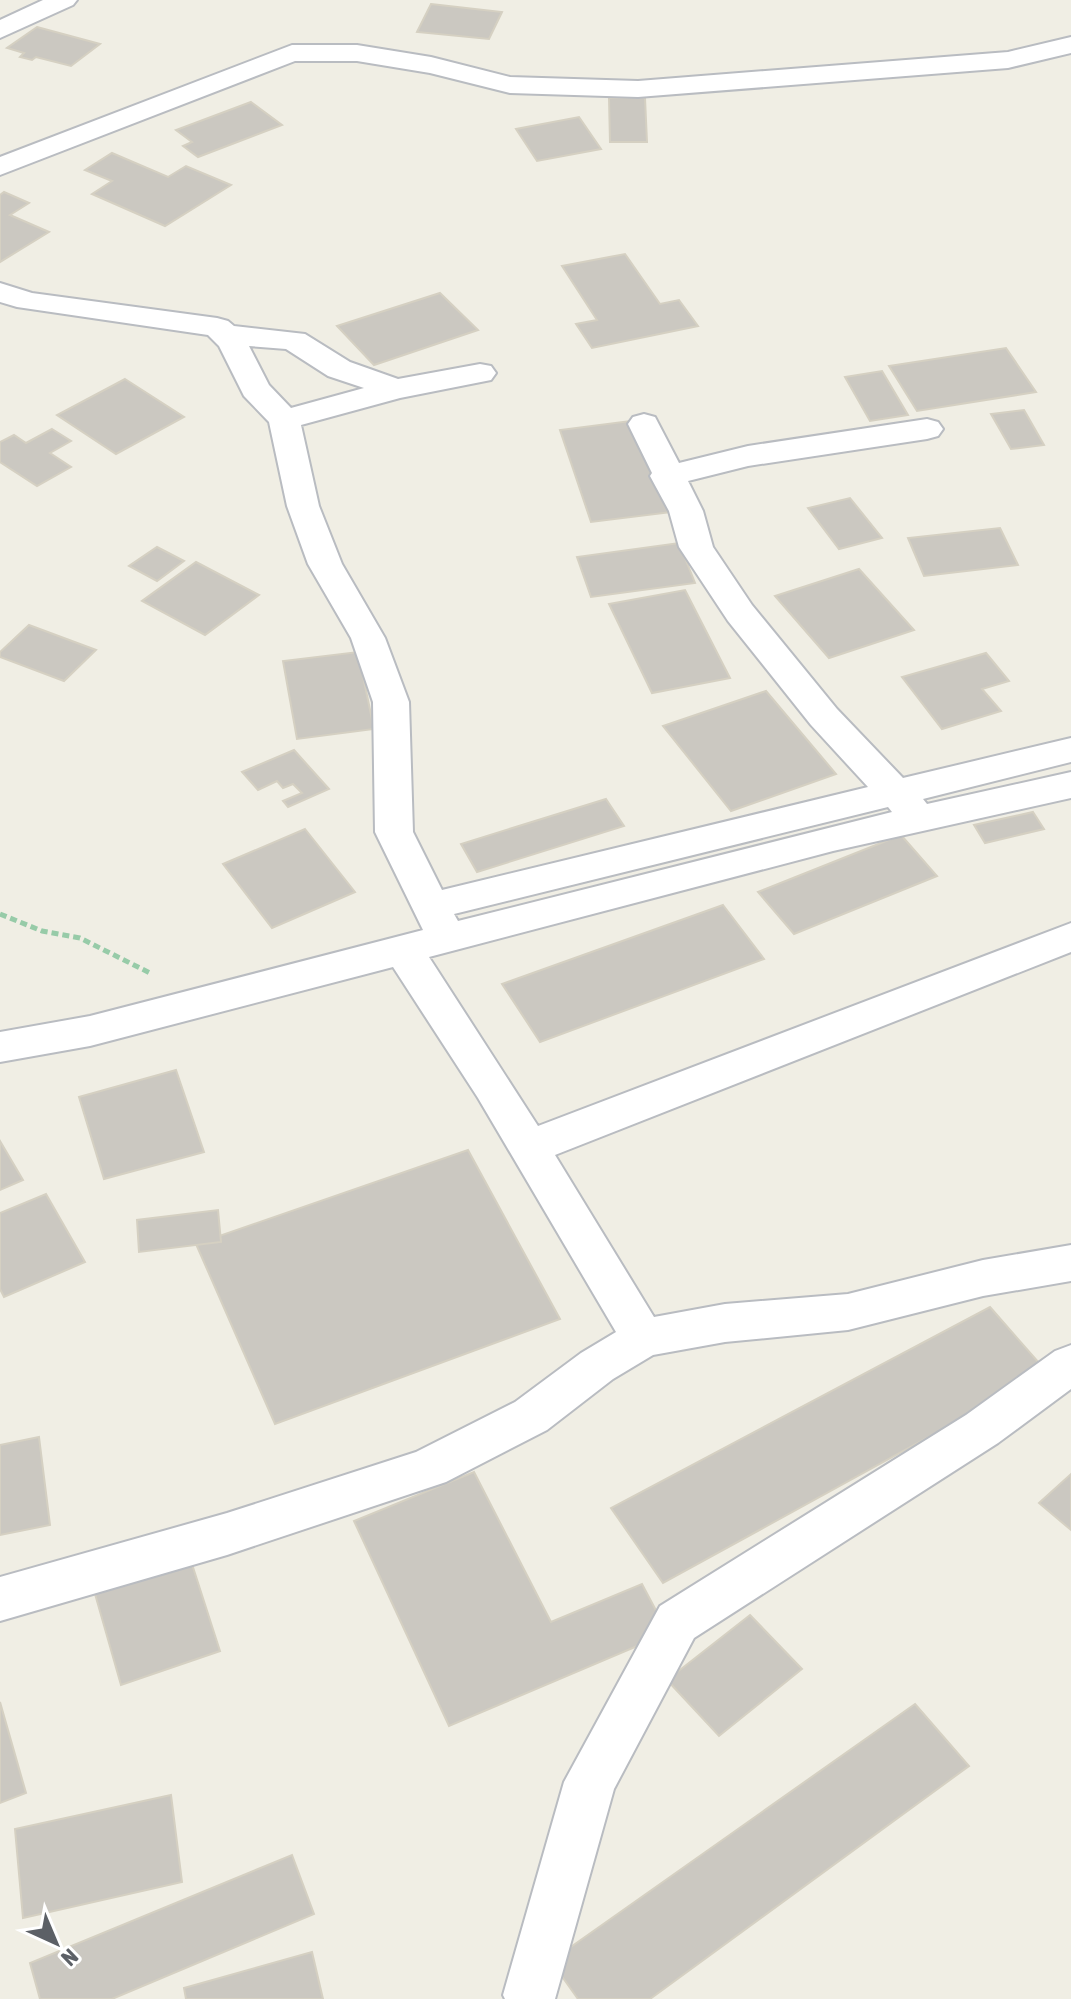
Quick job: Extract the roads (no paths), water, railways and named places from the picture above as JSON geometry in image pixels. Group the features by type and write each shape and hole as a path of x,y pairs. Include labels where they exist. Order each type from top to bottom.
{"street":[{"path":"0,30 64,0"},
{"path":"0,167 292,53 372,55 431,65 510,85 638,89 1008,60 1071,45"},
{"path":"0,292 28,301 217,327 232,342 255,389 284,420 303,506 325,564 368,638 391,702 394,832 439,922"},
{"path":"225,335 294,340 339,369 396,389"},
{"path":"284,420 396,389 480,373"},
{"path":"644,424 666,476 686,511 696,547 740,613 824,717 908,806"},
{"path":"666,476 748,456 927,429"},
{"path":"0,1047 90,1031 403,950 439,922 908,806 1071,750"},
{"path":"908,806 1071,785"},
{"path":"530,1147 1071,937"},
{"path":"403,950 530,1147 643,1338"},
{"path":"0,1599 227,1534 429,1468 531,1416 597,1366 643,1338 725,1323 848,1312 983,1278 1064,1273"},
{"path":"530,1995 590,1782 677,1622 982,1429 1071,1364"}]}
